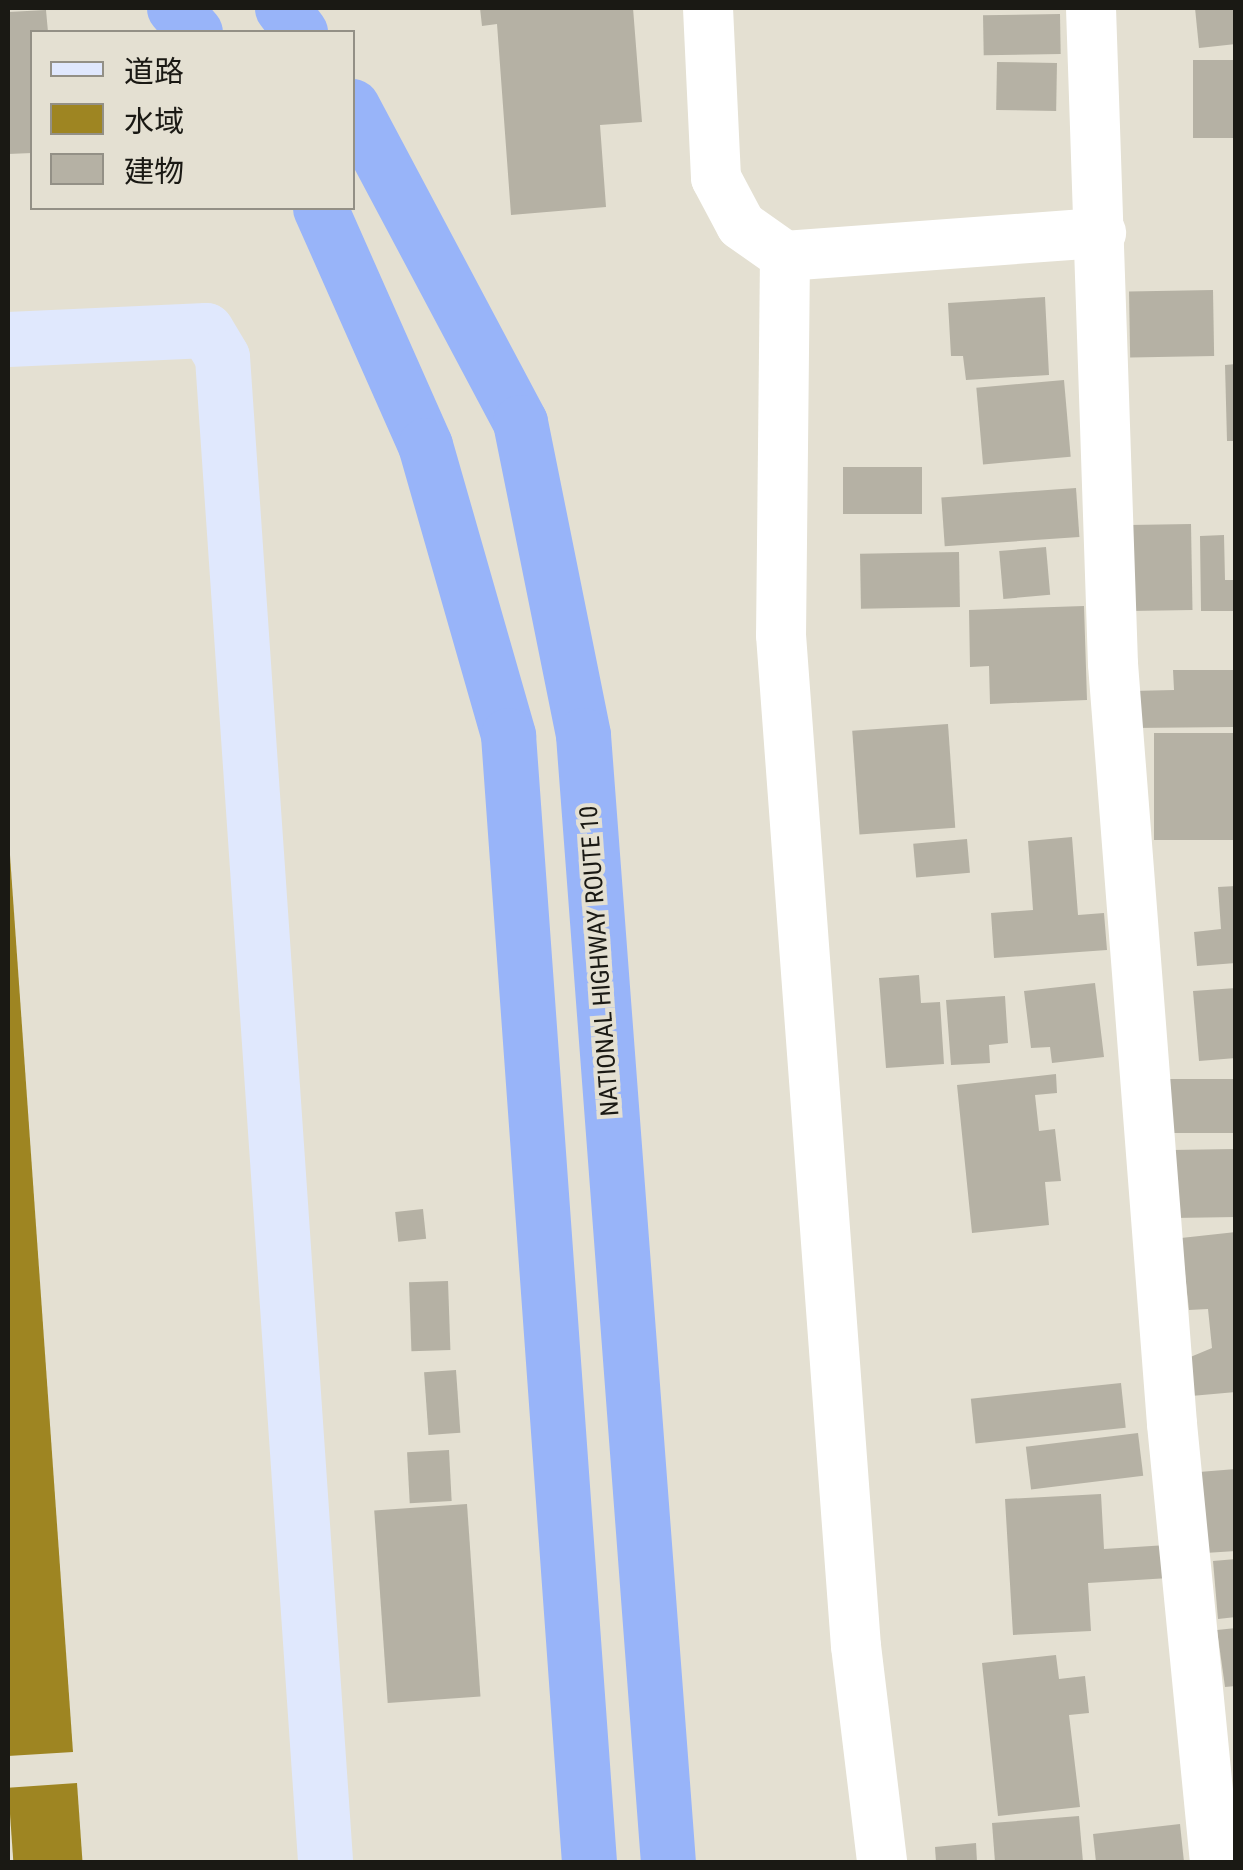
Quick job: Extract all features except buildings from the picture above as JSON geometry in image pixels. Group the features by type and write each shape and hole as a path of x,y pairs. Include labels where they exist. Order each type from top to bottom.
{"highway":[{"path":"174,8 194,30"},
{"path":"282,8 298,30"},
{"name":"NATIONAL HIGHWAY ROUTE 10","path":"355,112 520,422 583,735 668,1862"},
{"path":"321,210 425,445 508,736 588,1862"}],"street":[{"path":"708,8 716,178 741,225 786,256 1101,233"},
{"path":"1091,8 1112,664 1172,1424 1214,1862"},
{"path":"786,256 781,635 856,1646 882,1862"},
{"path":"8,339 206,330 222,356 325,1862"}],"water":[{"path":"8,827 73,1752 8,1756"},
{"path":"77,1783 83,1862 13,1862 8,1788"}]}
